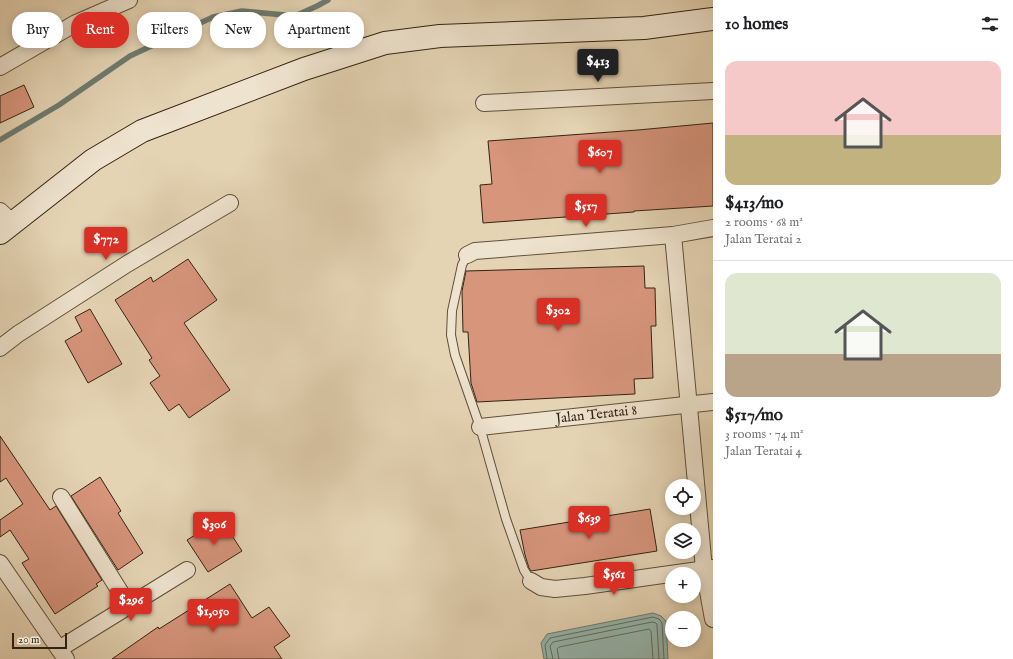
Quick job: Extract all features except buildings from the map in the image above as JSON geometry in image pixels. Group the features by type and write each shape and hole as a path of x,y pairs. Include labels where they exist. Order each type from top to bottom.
{"main road":[{"path":"4,222 93,160 142,131 304,69 385,43 440,36 644,28 713,19"}],"street":[{"path":"0,67 76,23 129,0"},
{"path":"484,103 713,91"},
{"path":"0,348 25,330 127,264 230,203"},
{"path":"467,255 475,251 673,235 713,228"},
{"path":"673,235 688,405 713,619"},
{"name":"Jalan Teratai 8","path":"480,427 713,402"},
{"path":"61,497 129,606"},
{"path":"1,567 62,654 129,606 187,570"},
{"path":"531,581 541,587 555,589 708,569"}],"lane":[{"path":"467,255 462,265 452,311 451,335 455,355 480,427 506,519 524,570 531,581"}],"water":[{"path":"653,613 661,616 665,620 665,647 667,647 668,659 544,659 541,643 547,634"}],"waterway":[{"path":"0,140 59,105 130,56 213,17 242,11 295,16 328,0"}]}
